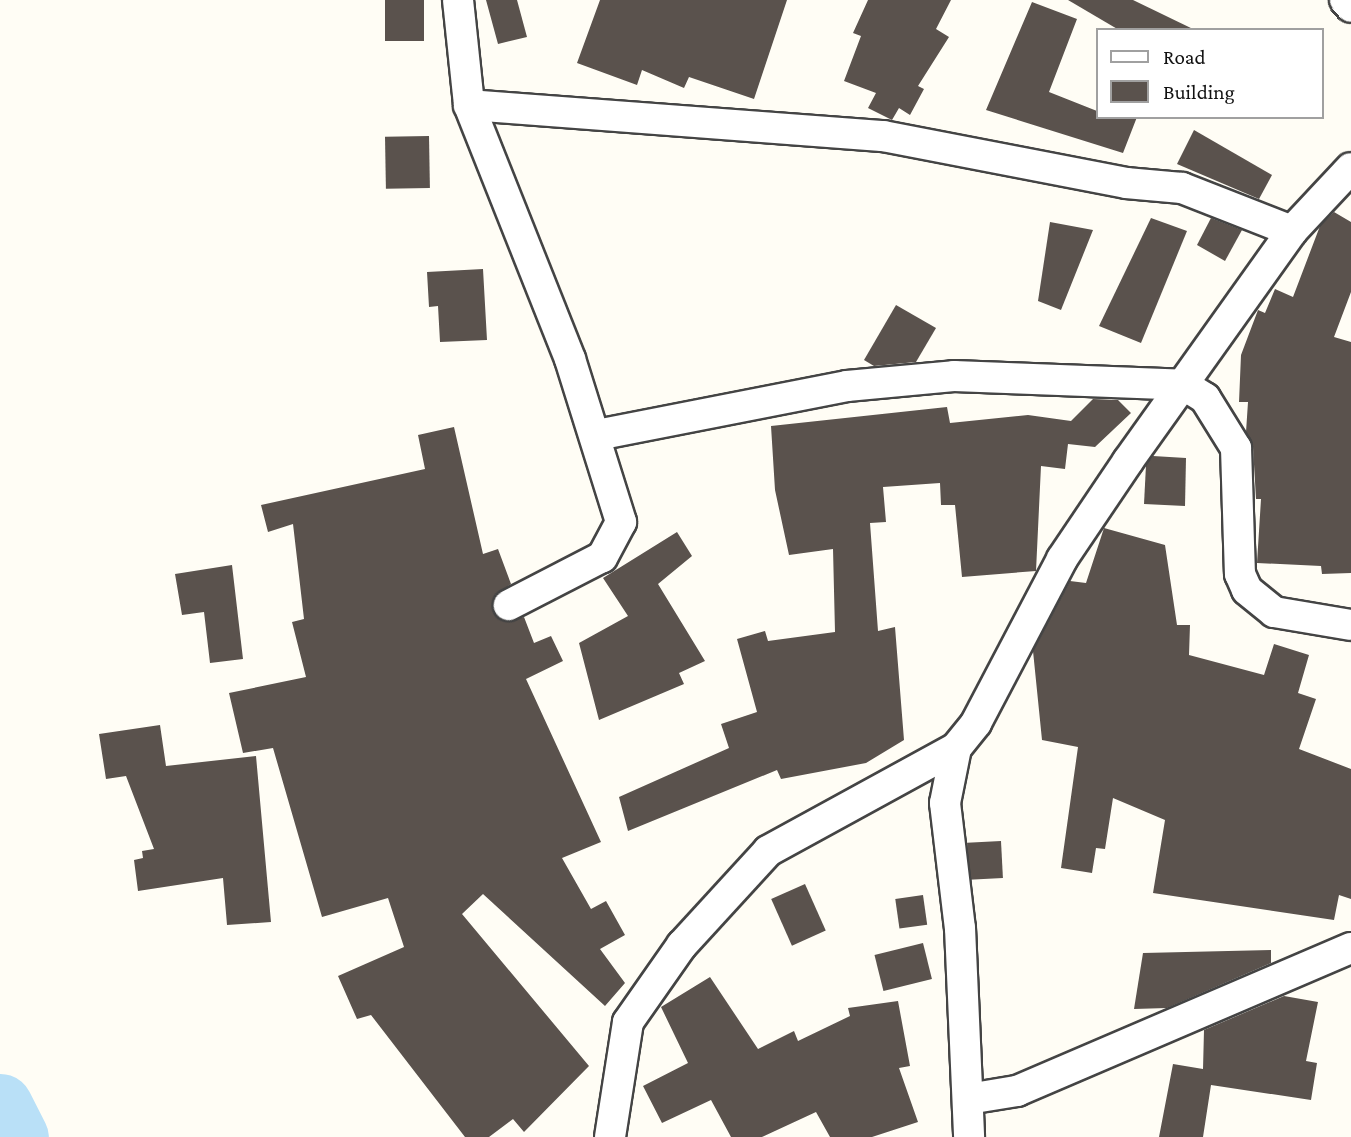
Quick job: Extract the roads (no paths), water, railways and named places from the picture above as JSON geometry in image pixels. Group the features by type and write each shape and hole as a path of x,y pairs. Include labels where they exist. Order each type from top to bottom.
{"street":[{"path":"458,0 469,105 597,435 621,522 602,557 509,605"},
{"path":"1345,0 1351,7"},
{"path":"469,105 883,136 1126,183 1182,188 1292,231"},
{"path":"610,1137 628,1023 682,945 768,850 957,748 976,723 1062,559 1292,231 1351,168"},
{"path":"597,435 847,386 954,376 1184,385 1205,398 1236,448 1240,574 1247,590 1259,603 1291,618 1351,625"},
{"path":"957,748 945,803 960,928 969,1137"},
{"path":"968,1099 1017,1091 1351,948"}],"waterway":[{"path":"0,1106 16,1137"}]}
